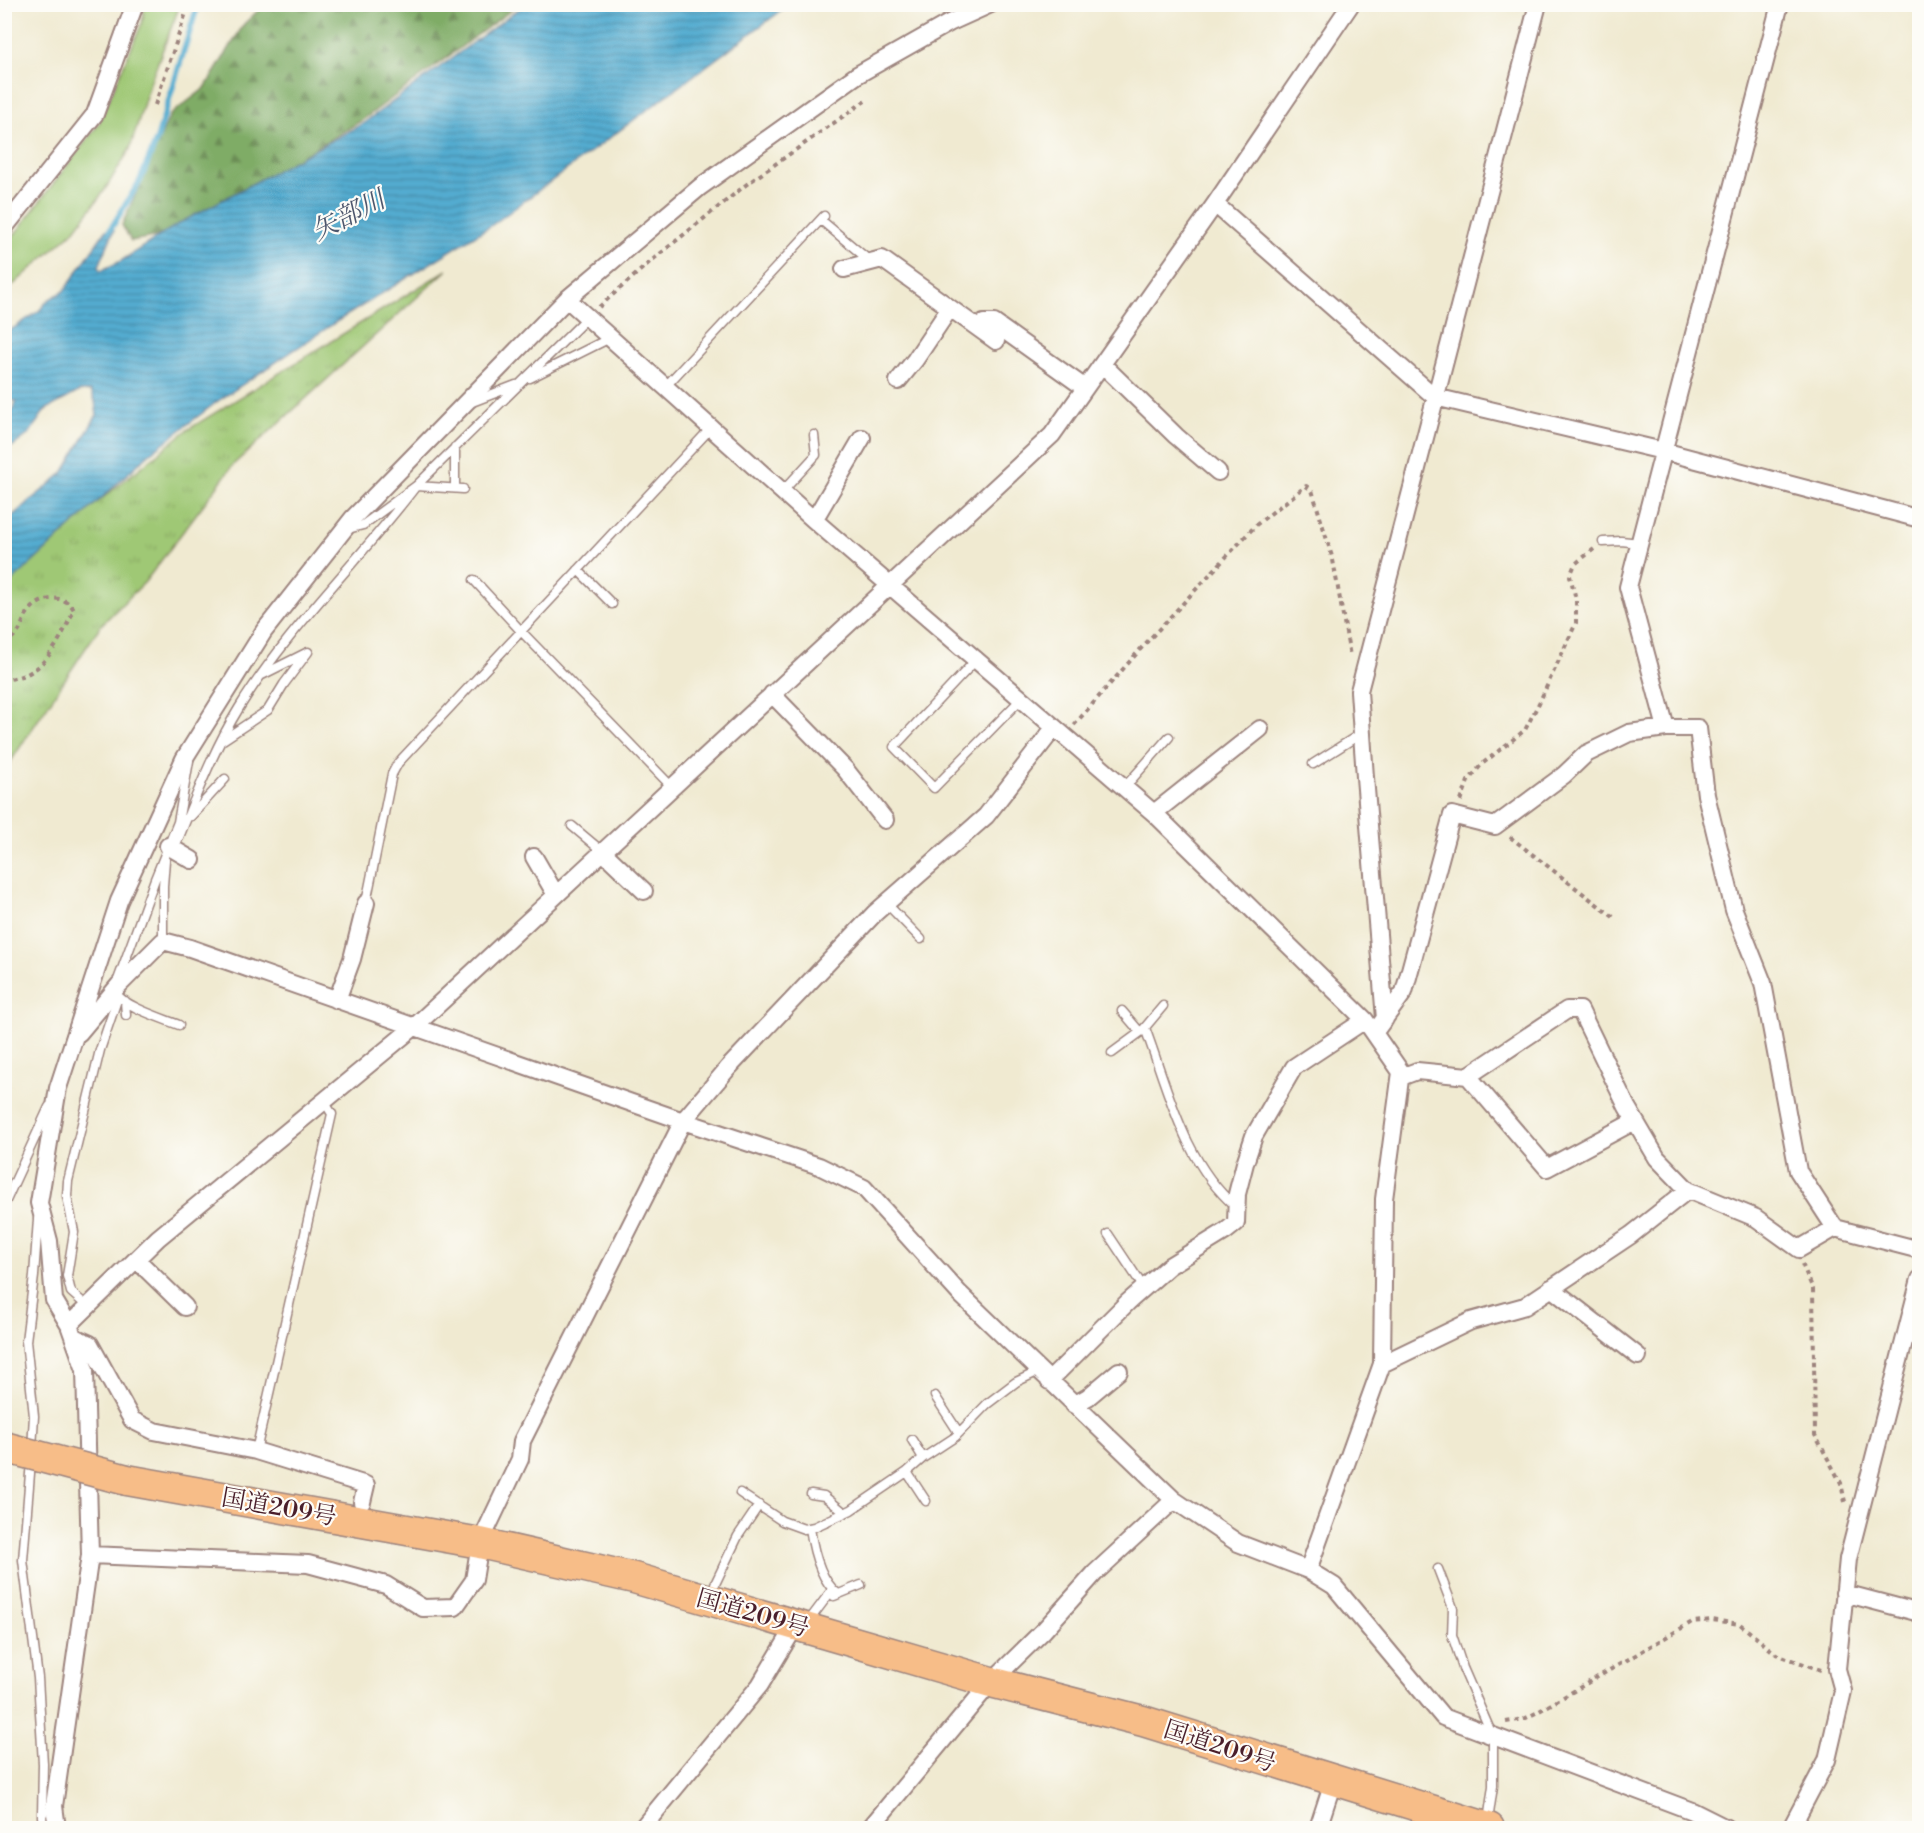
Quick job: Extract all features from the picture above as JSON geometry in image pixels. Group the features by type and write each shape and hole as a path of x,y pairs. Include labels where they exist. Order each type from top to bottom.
{"highway":[{"name":"国道209号","path":"4,1447 127,1480 480,1543 634,1578 991,1682 1143,1721 1333,1782 1488,1828"}],"street":[{"path":"4,228 95,114 135,4"},
{"path":"57,1828 54,1806 90,1556 85,1370 72,1331 54,1300 49,1241 39,1203 58,1088 119,902 191,748 264,631 344,529 567,299 700,187 857,75 949,23 991,4"},
{"path":"72,1331 88,1307 158,1238 414,1027 1052,435 1215,204 1351,4"},
{"path":"1385,1019 1359,691 1538,4"},
{"path":"1666,728 1628,587 1780,4"},
{"path":"1215,204 1436,397 1663,451 1920,519"},
{"path":"844,269 882,259 996,340"},
{"path":"567,299 782,492 1154,813 1370,1027 1401,1072 1384,1199 1382,1364 1308,1570"},
{"path":"898,381 950,308"},
{"path":"980,329 984,323 994,323 1085,387"},
{"path":"1102,364 1218,472"},
{"path":"814,520 862,438"},
{"path":"772,694 845,769 885,820"},
{"path":"1044,1376 1169,1266 1236,1223 1237,1194 1254,1136 1294,1067 1385,1019 1404,992 1452,815 1495,826 1564,775 1586,754 1629,733 1666,728 1698,728 1706,795 1734,910 1763,983 1798,1170 1835,1228 1920,1250"},
{"path":"1154,813 1260,729"},
{"path":"90,1556 308,1563 386,1585 423,1608 455,1607 474,1580 480,1543 520,1459 522,1441 682,1121 729,1067 886,903 986,816 1059,732"},
{"path":"170,849 192,860"},
{"path":"603,852 644,891"},
{"path":"534,857 556,895"},
{"path":"337,1000 352,958 366,903"},
{"path":"73,1041 119,996 164,941 190,948 682,1121 819,1166 864,1188 958,1293 1174,1500 1238,1543 1308,1570 1334,1586 1443,1717 1490,1731 1692,1811 1726,1828"},
{"path":"1401,1077 1417,1071 1468,1076 1567,1010 1580,1010 1635,1121 1657,1158 1688,1190 1756,1218 1800,1249 1835,1228"},
{"path":"1468,1076 1547,1168 1635,1121"},
{"path":"1382,1364 1472,1321 1525,1306 1631,1236 1688,1190"},
{"path":"136,1260 185,1307"},
{"path":"1791,1828 1827,1760 1843,1691 1837,1669 1848,1559 1920,1280"},
{"path":"1551,1288 1638,1356"},
{"path":"72,1331 90,1344 132,1419 154,1431 255,1451 366,1485 362,1502"},
{"path":"1074,1405 1088,1397 1119,1371"},
{"path":"870,1828 991,1682 1044,1630 1095,1573 1174,1500"},
{"path":"1844,1593 1920,1612"},
{"path":"642,1828 760,1685 800,1626"},
{"path":"1318,1828 1333,1782"}],"lane":[{"path":"665,387 823,218 872,262"},
{"path":"164,941 163,886 170,849 185,823 239,708 343,571 397,511 416,486 587,318"},
{"path":"463,406 521,382 610,338"},
{"path":"366,903 392,774 398,763 711,428"},
{"path":"782,492 816,455 814,435"},
{"path":"344,529 363,525 416,486 459,489 455,447"},
{"path":"1603,542 1640,543"},
{"path":"578,570 612,604"},
{"path":"474,580 672,787"},
{"path":"222,740 268,710 308,652 262,675"},
{"path":"976,660 894,747 934,788 1021,699"},
{"path":"1313,764 1362,733"},
{"path":"1124,788 1169,737"},
{"path":"88,1307 71,1292 67,1276 74,1232 67,1196 68,1180 100,1050 178,822 191,748"},
{"path":"185,823 225,779"},
{"path":"572,826 603,852"},
{"path":"886,903 921,939"},
{"path":"119,996 126,1015"},
{"path":"119,996 179,1025"},
{"path":"1112,1053 1142,1030 1163,1006"},
{"path":"1122,1011 1142,1030 1183,1130 1202,1169 1223,1196 1236,1207"},
{"path":"4,1204 58,1088"},
{"path":"255,1451 332,1114 324,1101"},
{"path":"39,1203 34,1276 26,1341 34,1416 23,1560 38,1677 44,1764 43,1828"},
{"path":"1108,1234 1144,1288"},
{"path":"740,1493 782,1521 804,1529 810,1528 844,1513 907,1472 959,1433 987,1404 1016,1382 1044,1376"},
{"path":"935,1396 959,1433"},
{"path":"912,1440 923,1458"},
{"path":"907,1472 926,1501"},
{"path":"811,1494 824,1496 844,1513"},
{"path":"715,1584 738,1536 759,1506"},
{"path":"810,1528 814,1553 835,1592"},
{"path":"1438,1569 1453,1608 1452,1635 1463,1668 1490,1731 1493,1786 1488,1828"},
{"path":"800,1626 824,1600 835,1592 861,1584"},
{"path":"42,1816 58,1778"}],"path":[{"path":"155,105 189,4"},
{"path":"587,318 651,261 747,184 865,101"},
{"path":"1059,732 1257,525 1306,486 1312,490 1333,560 1354,680 1359,691"},
{"path":"1456,816 1468,781 1482,764 1525,730 1576,623 1576,599 1570,576 1575,564 1603,542"},
{"path":"4,644 18,632 28,612 49,598 64,600 74,610 61,638 45,660 28,674 4,681"},
{"path":"1495,826 1616,919"},
{"path":"1800,1249 1800,1258 1813,1289 1815,1435 1840,1483 1846,1505"},
{"path":"1490,1731 1530,1716 1692,1622 1712,1620 1740,1624 1776,1654 1839,1677"}],"green space":[{"path":"145,5 180,5 150,83 130,149 104,191 74,231 5,292 5,247 98,125 142,23"},
{"path":"264,5 518,5 361,121 175,233 131,241 122,225 170,115 205,88 244,24"},
{"path":"447,270 234,464 145,582 101,625 5,770 5,582 27,559 187,430"}],"water":[{"name":"矢部川","path":"524,5 789,5 492,225 336,322 218,401 148,455 5,588 5,522 63,473 97,415 91,391 80,391 45,410 29,434 13,446 5,446 5,424 17,401 5,399 5,334 39,311 48,300 64,291 106,230 114,230 99,266 100,271 121,261 178,224 362,124"}],"waterway":[{"path":"110,230 140,181 157,139 198,4"}]}
